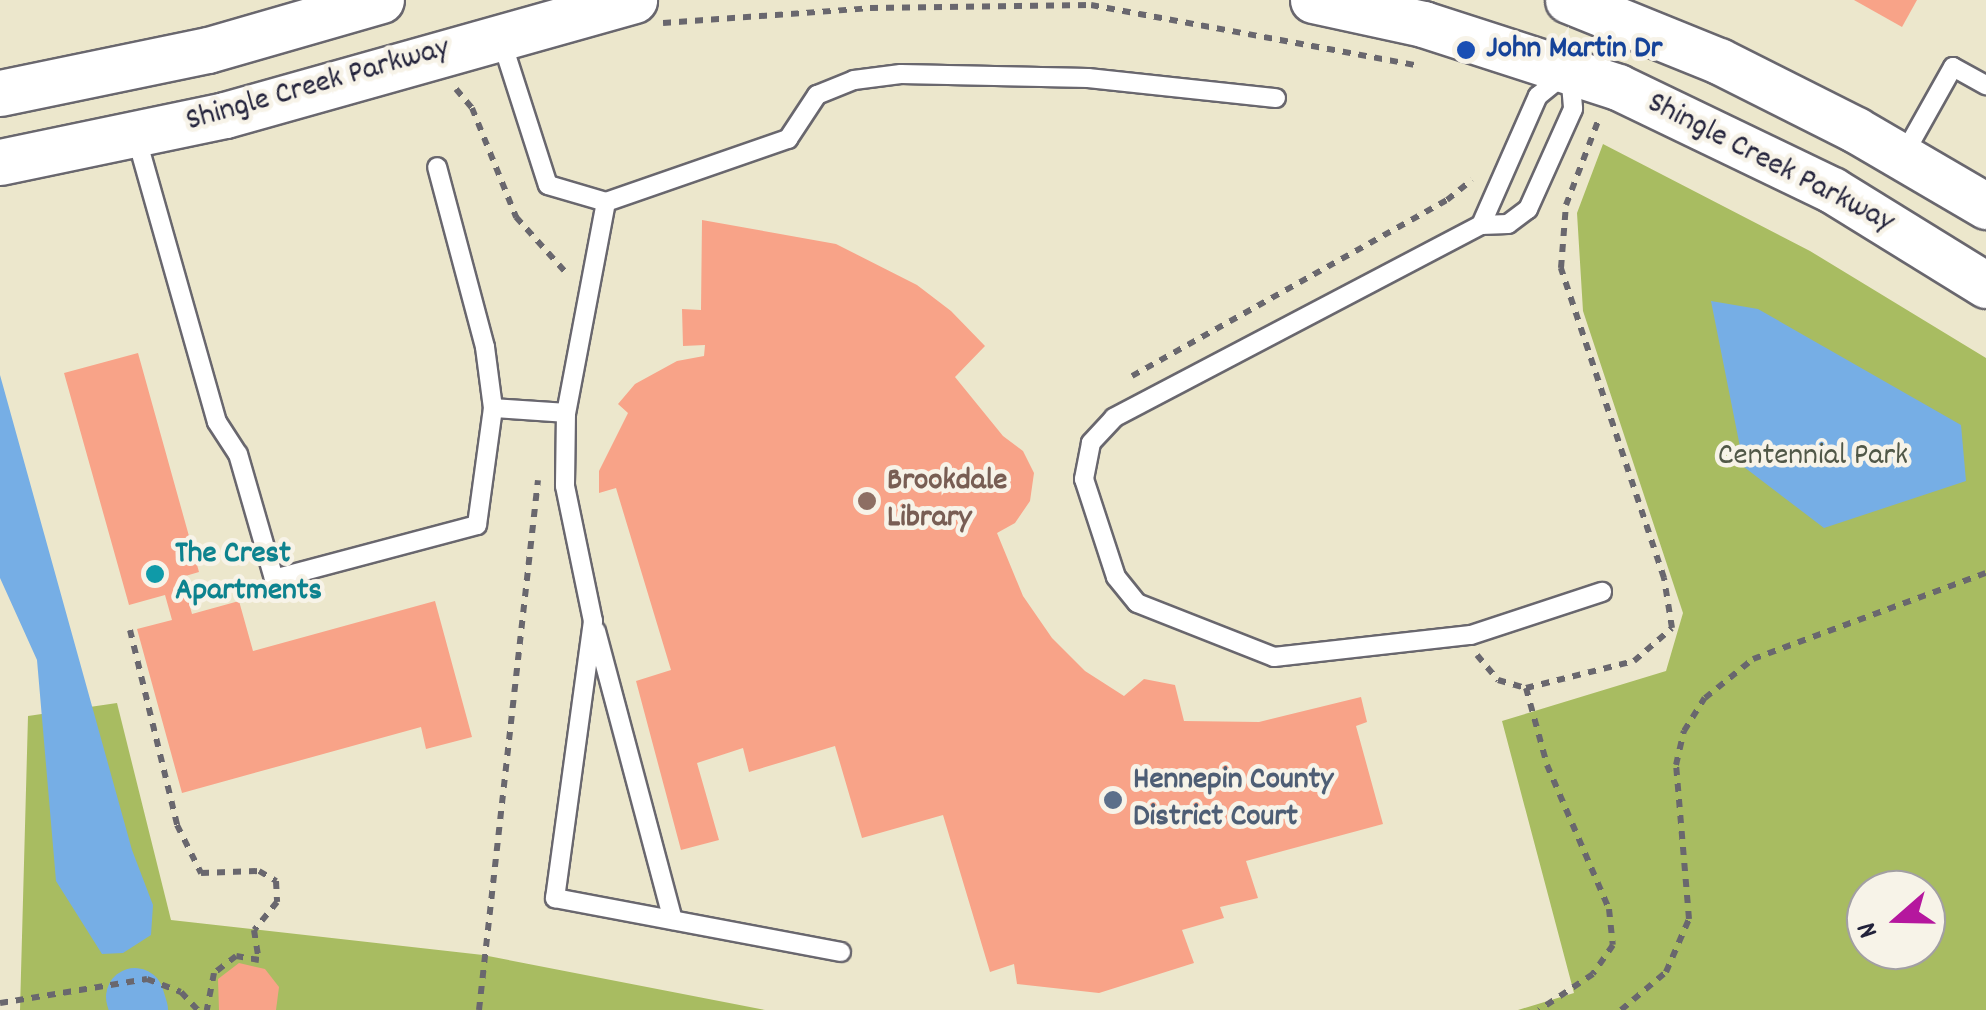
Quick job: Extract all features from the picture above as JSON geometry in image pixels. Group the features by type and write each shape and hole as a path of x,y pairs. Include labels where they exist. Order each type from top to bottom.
{"street":[{"name":"Shingle Creek Parkway","path":"0,93 208,50 381,0"},
{"name":"Shingle Creek Parkway","path":"1314,0 1423,24 1570,70 1690,119 1832,190 1986,285"},
{"name":"Shingle Creek Parkway","path":"1589,4 1719,61 1986,206"},
{"path":"1570,70 1589,4"},
{"name":"Shingle Creek Parkway","path":"0,162 136,136 499,32 646,12"}],"lane":[{"path":"499,32 548,184 606,202 788,138 817,95 854,80 901,74 1088,78 1276,98"},
{"path":"1902,157 1953,67 1986,85"},
{"path":"1481,225 1538,96 1570,70"},
{"path":"1570,70 1573,109 1541,188 1508,224 1481,225 1114,418 1091,443 1084,479 1116,577 1137,603 1274,657 1471,634 1602,592"},
{"path":"136,136 217,422 238,454 274,579 477,525 492,408 485,347 437,167"},
{"path":"606,202 566,412 565,486 593,621 674,920"},
{"path":"492,408 566,412"},
{"path":"593,621 555,898 841,952"}],"path":[{"path":"646,12 1091,5 1439,69"},
{"path":"499,32 450,84 472,108 516,218 568,271 568,285"},
{"path":"1471,634 1478,660 1498,680 1526,688 1634,661 1672,628 1664,578 1561,268 1566,205 1600,118"},
{"path":"1132,376 1447,200 1484,166"},
{"path":"479,1010 539,468"},
{"path":"1622,1010 1666,972 1690,919 1676,765 1684,731 1704,698 1753,659 1986,573"},
{"path":"130,630 177,825 201,873 259,871 276,880 278,902 254,930 259,960 236,956 214,974 207,1010"},
{"path":"1526,688 1547,765 1609,909 1614,945 1593,974 1539,1010"},
{"path":"0,1003 147,979 181,992 198,1010"}],"green space":[{"name":"Centennial Park","path":"1603,144 1810,251 1986,358 1986,1010 1518,1010 1574,993 1502,721 1666,671 1683,613 1583,311 1577,213"},
{"path":"117,703 171,920 483,955 765,1010 20,1010 28,716"}],"water":[{"path":"1711,301 1758,309 1961,425 1966,481 1824,528 1744,467"},
{"path":"0,375 132,850 153,905 151,935 123,953 102,954 56,881 37,660 0,578"}],"building":[{"path":"1854,0 1917,0 1902,27"},
{"path":"702,220 836,244 917,285 951,311 985,346 955,377 1003,436 1023,451 1034,473 1030,501 1015,523 997,533 1023,596 1052,638 1085,671 1124,696 1144,679 1175,685 1184,721 1259,722 1361,697 1367,722 1356,726 1383,824 1246,861 1258,898 1220,907 1224,918 1182,930 1194,963 1099,993 1017,984 1014,964 990,972 943,815 862,838 835,746 749,772 743,748 697,763 719,840 681,850 636,681 671,670 616,488 599,493 599,471 628,413 618,404 635,384 677,361 704,356 705,345 683,346 682,309 701,310"},
{"name":"The Crest Apartments","path":"138,353 199,572 182,577 192,614 239,601 253,651 435,601 472,737 426,749 421,727 182,793 137,629 172,620 165,595 129,605 64,373"},
{"path":"239,963 265,969 279,987 276,1010 219,1010 218,979"}],"waterway":[{"path":"135,997 139,1010"}],"place":[{"name":"John Martin Dr","path":"1466,50"},
{"name":"Brookdale Library","path":"867,501"},
{"name":"The Crest Apartments","path":"155,574"},
{"name":"Hennepin County District Court","path":"1113,800"}]}
